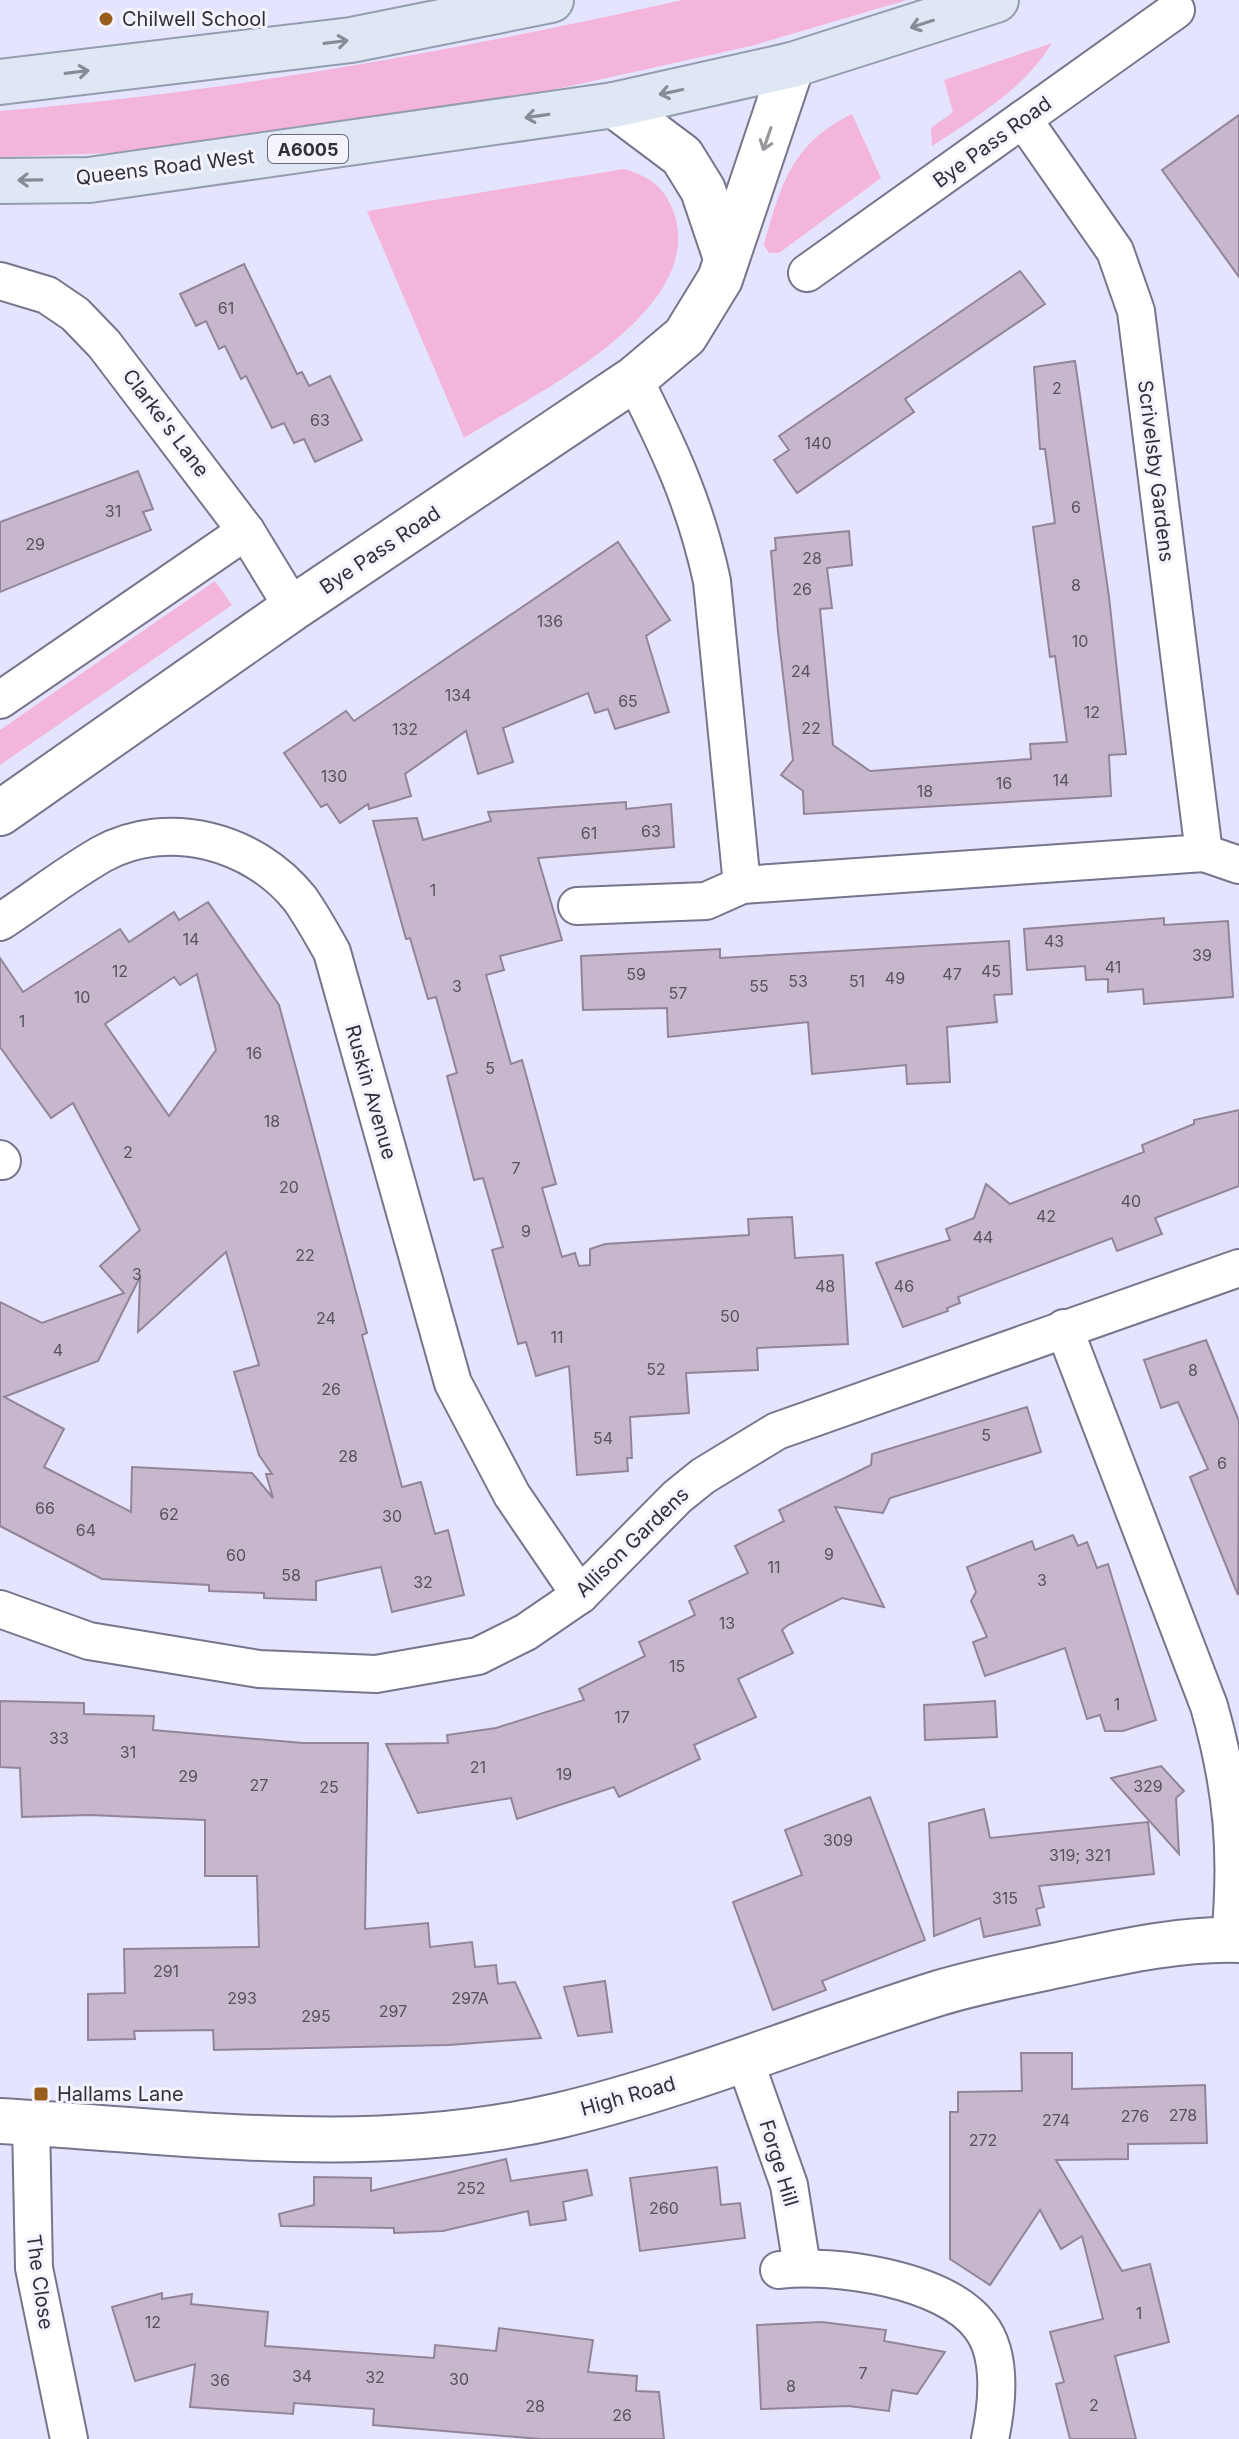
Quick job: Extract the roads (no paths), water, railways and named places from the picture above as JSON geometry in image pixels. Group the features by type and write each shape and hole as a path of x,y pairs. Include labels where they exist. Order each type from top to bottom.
{"main road":[{"path":"0,82 351,40 551,0"},
{"name":"A6005","path":"614,105 792,65 996,0"},
{"name":"Bye Pass Road","path":"0,813 293,608 634,379 692,327 716,289 792,65"},
{"path":"614,105 682,156 703,190 726,258"},
{"name":"Queens Road West","path":"0,181 89,180 614,105"},
{"name":"High Road","path":"15,2122 316,2142 388,2140 464,2132 554,2116 745,2061 849,2022 972,1985 1092,1957 1234,1940"}],"street":[{"name":"Bye Pass Road","path":"807,273 1176,10"},
{"name":"Scrivelsby Gardens","path":"1023,119 1115,251 1136,311 1204,853"},
{"name":"Clarke's Lane","path":"0,281 47,295 75,314 134,380 246,531 293,608"},
{"path":"634,379 679,469 701,532 712,581 742,885"},
{"path":"0,700 246,531"},
{"name":"Ruskin Avenue","path":"0,922 103,853 143,839 180,836 207,841 247,855 299,898 332,952 453,1383 512,1495 580,1595"},
{"path":"577,906 706,901 742,885 1204,853 1239,865"},
{"name":"Allison Gardens","path":"0,1609 89,1641 259,1669 376,1674 478,1656 526,1632 580,1595 677,1497 703,1476 777,1431 1239,1268"},
{"path":"1064,1328 1209,1706 1221,1750 1236,1853 1234,1940"},
{"name":"Forge Hill","path":"745,2061 789,2185 791,2269 872,2274 912,2286 957,2306 980,2325 990,2346 995,2373 996,2397 990,2439"},
{"name":"The Close","path":"15,2122 34,2268 69,2439"}],"place":[{"name":"Chilwell School","path":"106,19"},
{"name":"Hallams Lane","path":"41,2094"}]}
